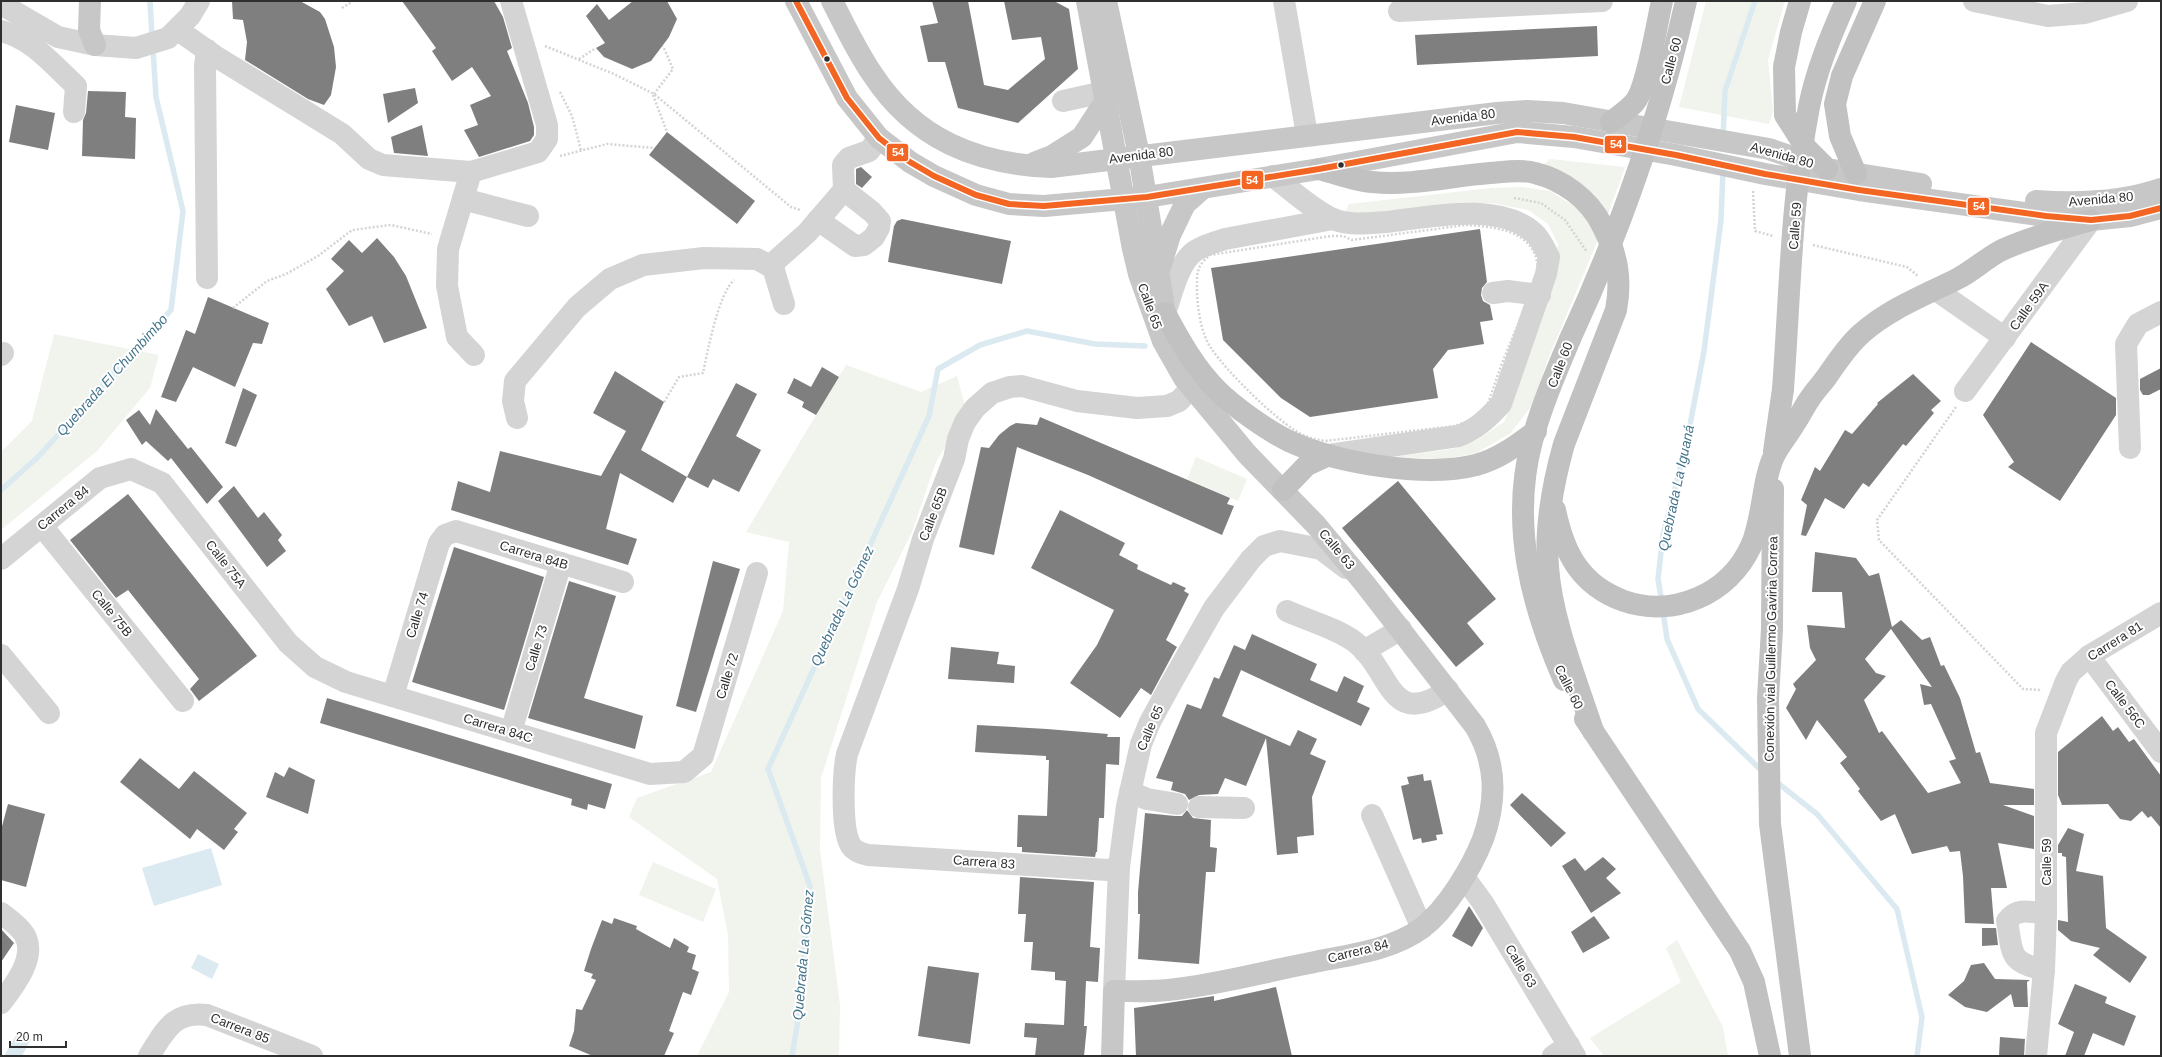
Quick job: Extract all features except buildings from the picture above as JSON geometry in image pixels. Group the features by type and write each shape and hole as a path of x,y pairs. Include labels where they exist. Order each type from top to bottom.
{"highway":[{"path":"1611,122 1635,101 1639,93 1649,61 1662,1"},
{"name":"Calle 60","path":"1593,731 1570,692 1551,649 1530,580 1524,546 1522,510 1525,475 1536,431 1570,339 1592,290 1651,135 1686,1"},
{"path":"1800,1 1791,32 1784,67 1785,115 1806,148 1827,169"},
{"name":"Calle 59","path":"1773,457 1783,389 1797,191 1807,121 1826,47 1846,1"},
{"path":"1856,174 1840,136 1835,104 1842,76 1875,1"},
{"path":"1319,169 1371,182 1420,181 1513,171 1534,172 1558,182 1577,194 1594,212 1612,246 1617,261 1618,296 1616,310 1564,444 1553,497 1548,538 1551,589 1556,615 1593,731 1740,951 1754,982 1770,1056"},
{"path":"1553,497 1561,534 1567,550 1578,569 1594,584 1614,597 1634,604 1656,608 1680,605 1702,596 1722,582 1738,565 1751,546 1773,457 1809,399 1843,353 1862,333 1885,317 1970,273 2002,250 2051,232 2091,220"},
{"path":"1165,313 1192,361 1219,392 1266,427 1289,441 1329,455 1384,467 1422,471 1449,470 1476,465 1498,457 1536,431"},
{"path":"1283,490 1307,465 1329,455"},
{"name":"Conexión vial Guillermo Gaviria Correa","path":"1773,457 1772,629 1768,698 1770,817 1777,883 1800,1056"}],"main road":[{"path":"90,1 89,30 95,45"},
{"name":"Avenida 80","path":"796,1 847,98 879,138 910,162 934,176 970,193 1009,204 1044,206 1146,197 1319,169 1518,132 1574,137 1676,155 1759,181 1859,190 2046,216 2091,220 2130,216 2161,208"},
{"name":"Avenida 80","path":"832,1 872,75 909,118 941,140 970,154 1002,163 1051,167 1139,155 1497,113 1527,111 1563,113 1769,149 1827,169 2055,203 2123,199 2161,190"},
{"name":"Calle 65","path":"1087,1 1139,274 1163,341"},
{"name":"Calle 65","path":"1106,1 1139,155 1159,272 1165,313 1163,341"},
{"path":"1026,166 1052,156 1082,137 1105,96"},
{"path":"1159,272 1170,235 1185,204 1203,188"},
{"name":"Calle 63","path":"1163,341 1177,368 1191,388 1247,454 1316,525 1365,584 1448,690 1481,735 1488,752 1492,770"},
{"name":"Carrera 84","path":"1114,991 1168,990 1312,963 1374,949 1403,939 1422,928 1437,913 1464,877 1480,846 1488,824 1494,794 1492,770"},
{"name":"Calle 65","path":"1112,1056 1114,991"}],"street":[{"path":"13,27 95,45 136,48 173,34 199,1"},
{"path":"173,34 212,53 342,134 369,159 383,165 470,172 538,152 547,140 547,125 522,36 510,1"},
{"path":"1284,1 1307,136"},
{"path":"1399,11 1602,1"},
{"path":"1974,1 2048,16 2084,13 2126,1"},
{"path":"1,4 13,27 76,86 74,112"},
{"path":"208,278 205,66 212,53"},
{"path":"1063,101 1105,96"},
{"path":"518,418 513,401 515,381 577,307 610,279 643,265 704,258 764,261 807,233 844,190 843,165 849,158 869,150 879,138"},
{"path":"470,172 448,249 447,286 457,337 474,355"},
{"path":"1274,176 1333,219"},
{"path":"820,217 855,246 864,245 874,237 879,228 880,221 872,212 844,190"},
{"path":"463,199 528,216"},
{"path":"1165,313 1183,265 1194,251 1207,244 1225,239 1333,219 1364,224 1470,213 1507,218 1534,234 1549,257 1546,274 1535,295 1501,404 1479,426 1458,436 1329,455"},
{"name":"Calle 59A","path":"1965,391 2091,220"},
{"path":"764,261 784,304"},
{"path":"1936,290 2005,338"},
{"path":"1494,293 1508,291 1535,295"},
{"path":"2130,448 2126,344 2138,324 2161,312"},
{"name":"Calle 65B","path":"850,846 846,835 843,774 847,754 908,589 923,539 954,459 958,439 965,422 975,408 992,393 1010,387 1022,386 1095,404 1158,408 1179,401 1191,388"},
{"name":"Carrera 84","path":"1,559 100,478 131,469"},
{"name":"Calle 75A","path":"131,469 162,482 288,643 315,667"},
{"name":"Calle 75B","path":"42,526 183,701"},
{"name":"Carrera 84B","path":"445,535 456,531 624,582"},
{"name":"Calle 74","path":"393,696 439,543 445,535"},
{"name":"Calle 65","path":"1114,991 1119,867 1130,792 1141,744 1150,722 1214,608 1257,551 1270,543 1280,541 1321,549 1365,584"},
{"name":"Calle 73","path":"511,732 561,563"},
{"name":"Calle 72","path":"684,772 703,756 757,573"},
{"path":"1287,611 1345,636 1364,651 1395,694 1410,705 1433,700 1448,690"},
{"name":"Carrera 81","path":"2067,681 2089,656 2161,613"},
{"path":"1364,651 1401,629"},
{"path":"1,655 49,714"},
{"name":"Calle 56C","path":"2089,656 2161,752"},
{"name":"Carrera 84C","path":"315,667 346,682 650,774 684,772"},
{"name":"Calle 59","path":"2036,1056 2044,970 2046,914 2046,733 2067,681"},
{"path":"1130,792 1147,799 1177,804"},
{"path":"1199,807 1244,808"},
{"path":"1372,815 1422,928"},
{"name":"Carrera 83","path":"850,846 858,852 868,855 1108,870 1119,867"},
{"name":"Calle 63","path":"1464,877 1483,903 1565,1052"},
{"path":"2044,970 2026,966 2013,954 2006,921 2012,914 2021,911 2046,914"},
{"path":"1,913 24,934 28,950 20,978 1,1003"},
{"name":"Carrera 85","path":"149,1056 170,1026 184,1016 190,1014 206,1015 312,1056"}],"path":[{"path":"342,8 353,1"},
{"path":"522,36 578,59 653,94 791,207 820,217"},
{"path":"653,94 672,69 663,46"},
{"path":"578,59 596,48"},
{"path":"653,94 661,120 667,132"},
{"path":"538,152 558,156 607,144 654,148"},
{"path":"1759,181 1755,231 1778,237"},
{"path":"234,308 267,281 286,274 318,256 352,230 391,225 420,230 450,240"},
{"path":"1197,276 1198,299 1203,331 1211,348 1249,391 1276,416 1295,431 1309,438 1324,441 1454,426 1476,418 1486,409 1502,363 1535,295 1539,265 1535,254 1526,240 1515,233 1493,226 1466,225 1352,240 1342,236 1313,238"},
{"path":"1808,244 1907,267"},
{"path":"664,402 679,377 703,373 721,302 730,283 764,261"},
{"path":"1965,391 1949,421 1877,520 1879,540 2023,689 2067,681"}],"shaded area":[{"path":"1706,1 1785,1 1768,60 1773,111 1769,124 1679,107"},
{"path":"1550,159 1625,167 1607,217 1542,166"},
{"path":"1522,187 1550,191 1580,210 1600,235 1548,359 1532,405 1511,433 1476,453 1445,459 1393,457 1451,449 1477,440 1504,422 1515,395 1555,270 1558,244 1548,224 1528,210 1491,203 1355,218 1346,211 1349,204 1491,188"},
{"path":"54,334 159,355 150,388 97,451 1,530 1,452 32,421"},
{"path":"846,365 921,392 957,376 967,413 936,462 912,532 877,602 821,778 820,850 840,1005 839,1056 697,1056 729,992 728,934 717,879 629,817 637,798 711,772 783,611 789,542 746,532"},
{"path":"1196,457 1247,479 1238,501 1187,479"},
{"path":"211,848 222,885 154,906 142,868"},
{"path":"653,862 716,889 703,922 639,895"},
{"path":"1677,940 1723,1027 1728,1056 1604,1056 1590,1038 1681,982 1666,948"},
{"path":"198,954 219,964 212,979 191,968"},
{"path":"18,1032 31,1039 22,1056 4,1056"}],"waterway":[{"name":"Quebrada El Chumbimbo","path":"150,1 152,37"},
{"name":"Quebrada La Iguaná","path":"1723,137 1725,91 1755,1"},
{"name":"Quebrada El Chumbimbo","path":"1,490 38,457 171,310 183,211 156,97 153,48"},
{"name":"Quebrada La Iguaná","path":"1662,603 1658,579 1663,535 1686,446 1704,351 1721,220 1723,170"},
{"name":"Quebrada La Gómez","path":"792,1056 797,1026 810,886 768,769 929,416 938,369 980,345 1027,331 1095,344 1145,346"},
{"name":"Quebrada La Iguaná","path":"1663,611 1667,639 1698,709 1763,772"},
{"name":"Quebrada La Iguaná","path":"1775,781 1817,814 1897,909 1922,1017 1917,1056"}],"transit line":[{"name":"54","path":"796,1 847,98 879,138 910,162 934,176 976,195 1009,204 1044,206 1147,197 1319,169 1517,132 1574,137 1676,155 1765,174 1859,190 2046,216 2091,220 2130,216 2161,208"}]}
